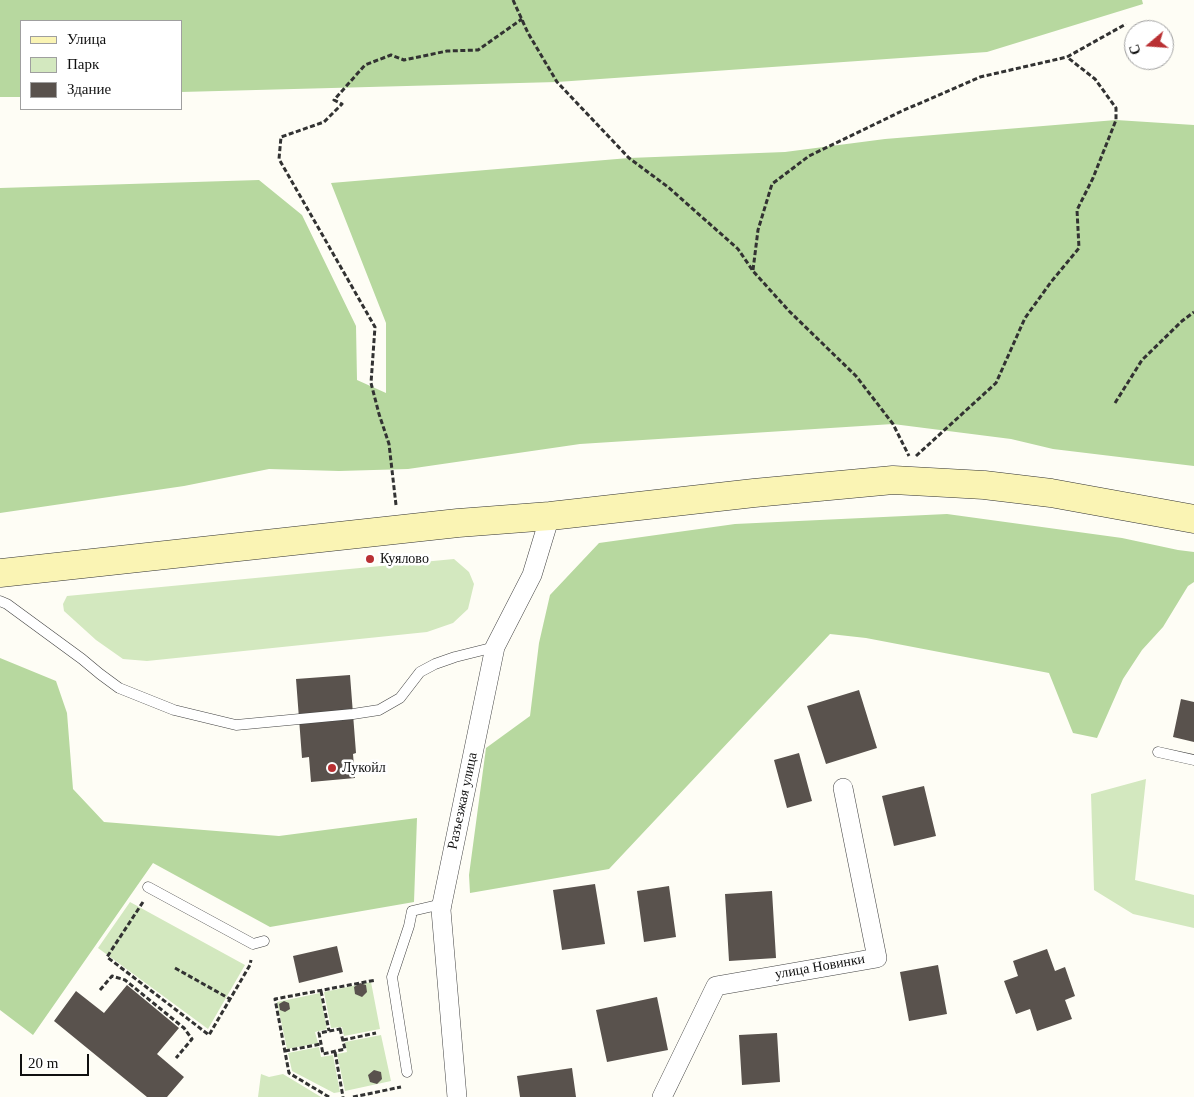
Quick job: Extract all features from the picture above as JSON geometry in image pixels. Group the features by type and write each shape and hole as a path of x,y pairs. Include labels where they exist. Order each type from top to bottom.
{"main road":[{"path":"0,573 458,523 550,516 754,493 893,480 984,484 1051,493 1194,519"}],"street":[{"name":"Разъезжая улица","path":"457,1097 441,910 495,647 532,575 550,516"},
{"name":"улица Новинки","path":"662,1097 716,986 876,958 843,788"}],"lane":[{"path":"0,601 7,604 119,688 174,710 236,725 379,710 400,698 420,672 435,664 495,647"},
{"path":"1158,752 1194,760"},
{"path":"150,888 253,944 264,941"},
{"path":"407,1072 392,976 409,926 412,911 442,904"}],"path":[{"path":"513,0 528,33 558,82 630,158 668,187 738,249 753,270 789,311 856,376 893,424 911,461 996,383 1025,318 1078,248 1077,210 1093,178 1116,120 1116,108 1095,79 1067,57"},
{"path":"399,530 389,444 371,383 375,327 279,159 281,137 324,122 342,104 334,100 366,65 392,55 404,60 447,51 478,50 522,20"},
{"path":"753,270 758,230 772,184 809,156 902,111 980,77 1067,57 1124,25"},
{"path":"1115,403 1142,360 1182,321 1194,312"},
{"path":"150,888 107,957 210,1035 250,965 253,944"},
{"path":"175,968 230,999"},
{"path":"125,980 129,974"},
{"path":"100,990 112,976 125,980 184,1028 192,1039 176,1058"},
{"path":"329,1097 289,1073 275,999 392,976"},
{"path":"321,991 329,1031"},
{"path":"184,1028 190,1020"},
{"path":"340,1029 345,1049 323,1054 318,1033 329,1031 340,1029"},
{"path":"343,1040 376,1033"},
{"path":"285,1051 321,1044"},
{"path":"334,1052 343,1097"},
{"path":"353,1097 410,1085 407,1072"}],"green space":[{"path":"0,0 1142,0 1143,4 987,52 557,82 182,92 182,20 20,20 20,97 0,97"},
{"path":"1116,120 1194,125 1194,466 1053,449 1011,439 893,424 580,444 408,469 339,471 269,469 184,486 0,513 0,188 259,180 302,215 356,326 357,380 386,393 386,323 331,183 629,158 785,152 885,139"},
{"path":"947,514 1122,538 1194,552 1194,582 1188,586 1163,627 1142,650 1123,679 1097,738 1073,733 1049,673 866,638 830,634 609,869 470,893 469,875 486,748 530,716 539,643 550,595 599,543 735,524"},
{"path":"454,559 469,572 474,584 468,609 453,623 427,632 147,661 123,659 96,640 64,611 63,604 67,596"},
{"path":"0,658 56,681 67,713 73,789 104,822 279,836 417,818 414,902 270,927 153,863 33,1035 0,1010"},
{"path":"1146,779 1135,880 1194,895 1194,928 1133,914 1094,890 1091,794"},
{"path":"130,902 245,965 208,1029 98,948"},
{"path":"371,982 380,1029 344,1036 342,1027 331,1028 324,992"},
{"path":"320,993 327,1029 315,1032 318,1043 287,1049 277,1002"},
{"path":"381,1035 391,1081 345,1091 337,1054 347,1052 345,1042"},
{"path":"319,1047 321,1057 333,1055 340,1092 334,1093 292,1071 288,1053"},
{"path":"261,1074 269,1077 283,1074 321,1097 258,1097"}],"building":[{"path":"350,675 356,753 353,754 355,778 311,782 309,757 302,758 296,679"},
{"path":"859,690 877,748 826,764 807,706"},
{"path":"1181,699 1194,702 1194,742 1173,737"},
{"path":"799,753 812,801 787,808 774,760"},
{"path":"924,786 936,836 894,846 882,796"},
{"path":"595,884 605,944 562,950 553,890"},
{"path":"669,886 676,937 644,942 637,891"},
{"path":"772,891 776,958 729,961 725,894"},
{"path":"337,946 343,972 299,983 293,956"},
{"path":"1047,949 1055,971 1065,967 1075,996 1065,1000 1072,1019 1037,1031 1030,1009 1016,1014 1004,981 1018,976 1013,961"},
{"path":"938,965 947,1014 909,1021 900,972"},
{"path":"360,983 366,985 367,992 362,997 355,994 354,987"},
{"path":"127,985 179,1028 157,1054 184,1077 167,1097 147,1097 54,1021 76,991 104,1013"},
{"path":"657,997 668,1050 607,1062 596,1010"},
{"path":"284,1001 289,1003 290,1009 285,1012 280,1010 279,1004"},
{"path":"777,1033 780,1082 742,1085 739,1035"},
{"path":"572,1068 576,1097 520,1097 517,1076"},
{"path":"374,1070 381,1072 382,1079 377,1084 370,1082 368,1075"}],"place":[{"name":"Куялово","path":"370,559"},
{"name":"Лукойл","path":"332,768"}]}
